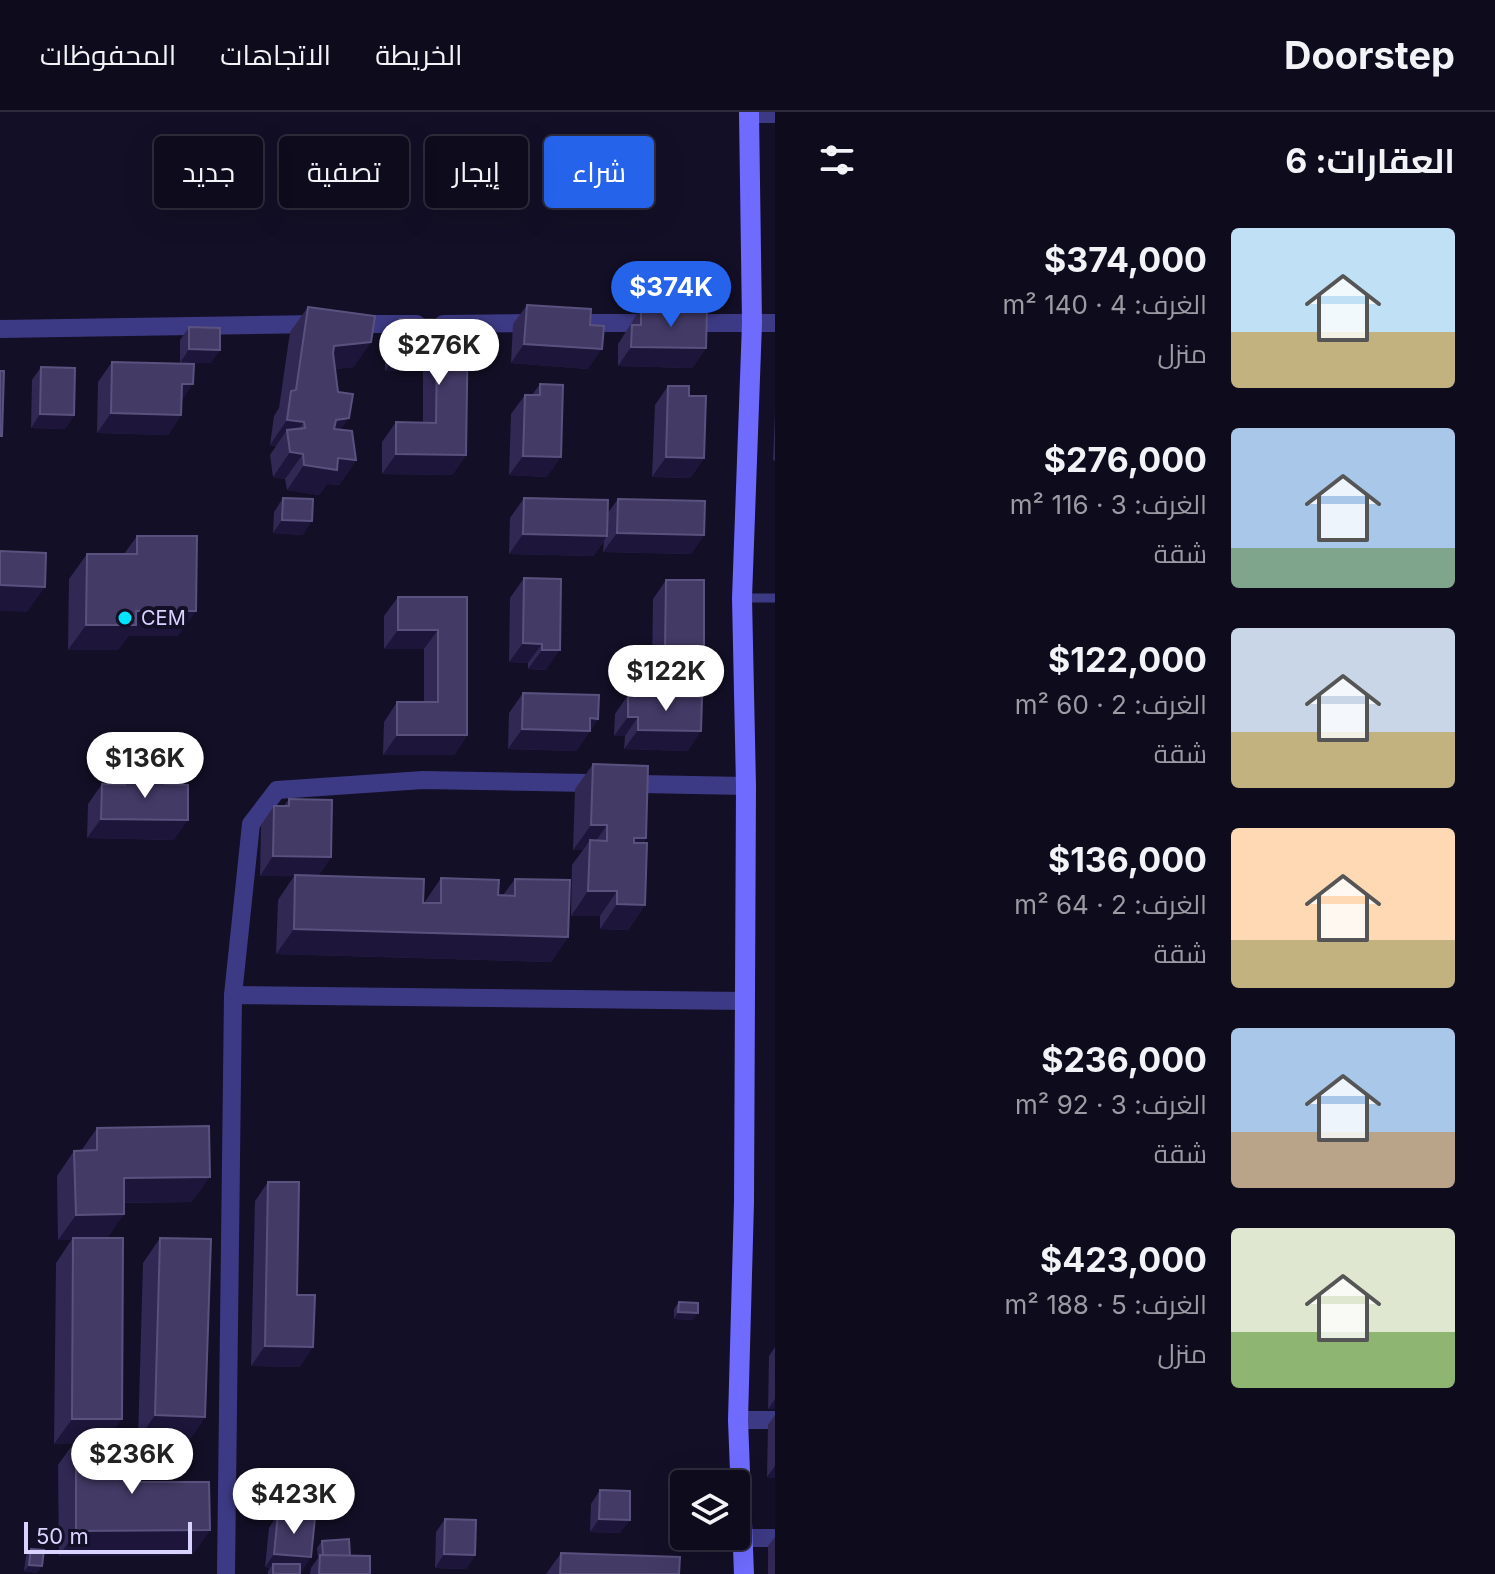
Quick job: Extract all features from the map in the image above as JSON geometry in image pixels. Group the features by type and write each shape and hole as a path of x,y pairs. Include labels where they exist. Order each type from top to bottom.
{"main road":[{"path":"741,1470 738,1420 746,786 742,598 752,323 749,113"},
{"path":"744,1574 745,1550"}],"street":[{"path":"749,113 775,114"},
{"path":"0,329 253,324 775,323"},
{"path":"226,1574 233,995 251,824 277,790 423,780 746,786"},
{"path":"233,995 745,1001"},
{"path":"738,1420 775,1420"},
{"path":"750,1538 775,1538"}],"lane":[{"path":"742,598 775,598"}],"building":[{"path":"527,305 591,309 590,325 604,326 602,349 524,344"},
{"path":"308,307 375,316 371,342 334,346 338,392 353,394 349,418 336,420 334,429 352,431 356,460 338,458 337,470 304,465 303,454 290,452 287,430 305,428 304,422 287,420 291,391 296,390"},
{"path":"641,308 707,310 706,348 631,347 632,325 641,325"},
{"path":"399,319 468,320 466,455 396,454 396,422 436,423 437,352 398,351"},
{"path":"189,327 220,328 220,350 189,349"},
{"path":"112,362 194,364 193,384 182,384 181,415 111,413"},
{"path":"41,367 75,368 74,415 40,414"},
{"path":"0,371 4,371 2,436 0,436"},
{"path":"540,384 563,385 561,457 523,456 525,395 540,395"},
{"path":"668,386 689,386 689,396 706,396 704,458 666,457"},
{"path":"283,498 313,499 312,521 282,520"},
{"path":"524,498 608,500 607,536 523,534"},
{"path":"618,499 705,501 704,535 617,533"},
{"path":"137,536 197,536 196,611 136,611 136,625 86,625 87,554 137,554"},
{"path":"0,551 46,553 45,587 0,585"},
{"path":"524,578 561,579 560,650 542,650 542,644 523,643"},
{"path":"666,580 704,580 704,652 665,652"},
{"path":"398,597 467,597 467,735 397,735 397,702 438,702 438,630 398,630"},
{"path":"523,693 599,695 598,719 590,718 590,731 522,729"},
{"path":"628,695 702,697 701,731 638,730 638,717 628,717"},
{"path":"593,764 648,766 646,838 634,838 634,843 647,843 645,905 617,904 617,891 588,891 590,840 607,841 607,825 591,825"},
{"path":"125,776 165,777 165,784 188,785 188,820 101,819 102,784 125,785"},
{"path":"289,799 332,800 331,857 273,856 274,806 289,806"},
{"path":"295,875 424,879 423,903 441,903 441,878 499,880 498,895 515,896 515,879 570,880 568,937 294,929"},
{"path":"209,1126 210,1177 124,1178 124,1214 76,1215 74,1151 97,1150 97,1128"},
{"path":"268,1182 299,1182 297,1295 315,1295 313,1347 265,1346"},
{"path":"73,1238 123,1238 122,1419 72,1419"},
{"path":"160,1238 211,1239 205,1417 155,1415"},
{"path":"679,1302 698,1303 698,1313 678,1312"},
{"path":"76,1440 123,1440 124,1482 209,1482 210,1530 76,1531"},
{"path":"600,1490 630,1491 630,1520 599,1519"},
{"path":"278,1514 315,1518 311,1557 274,1554"},
{"path":"445,1519 476,1520 475,1555 444,1554"},
{"path":"349,1539 350,1556 323,1555 322,1541"},
{"path":"31,1549 44,1550 42,1566 29,1565"},
{"path":"561,1553 680,1557 679,1574 560,1574"},
{"path":"320,1555 370,1556 370,1574 319,1574"},
{"path":"273,1564 300,1564 300,1574 273,1574"}],"place":[{"name":"CEM","path":"125,618"}]}
